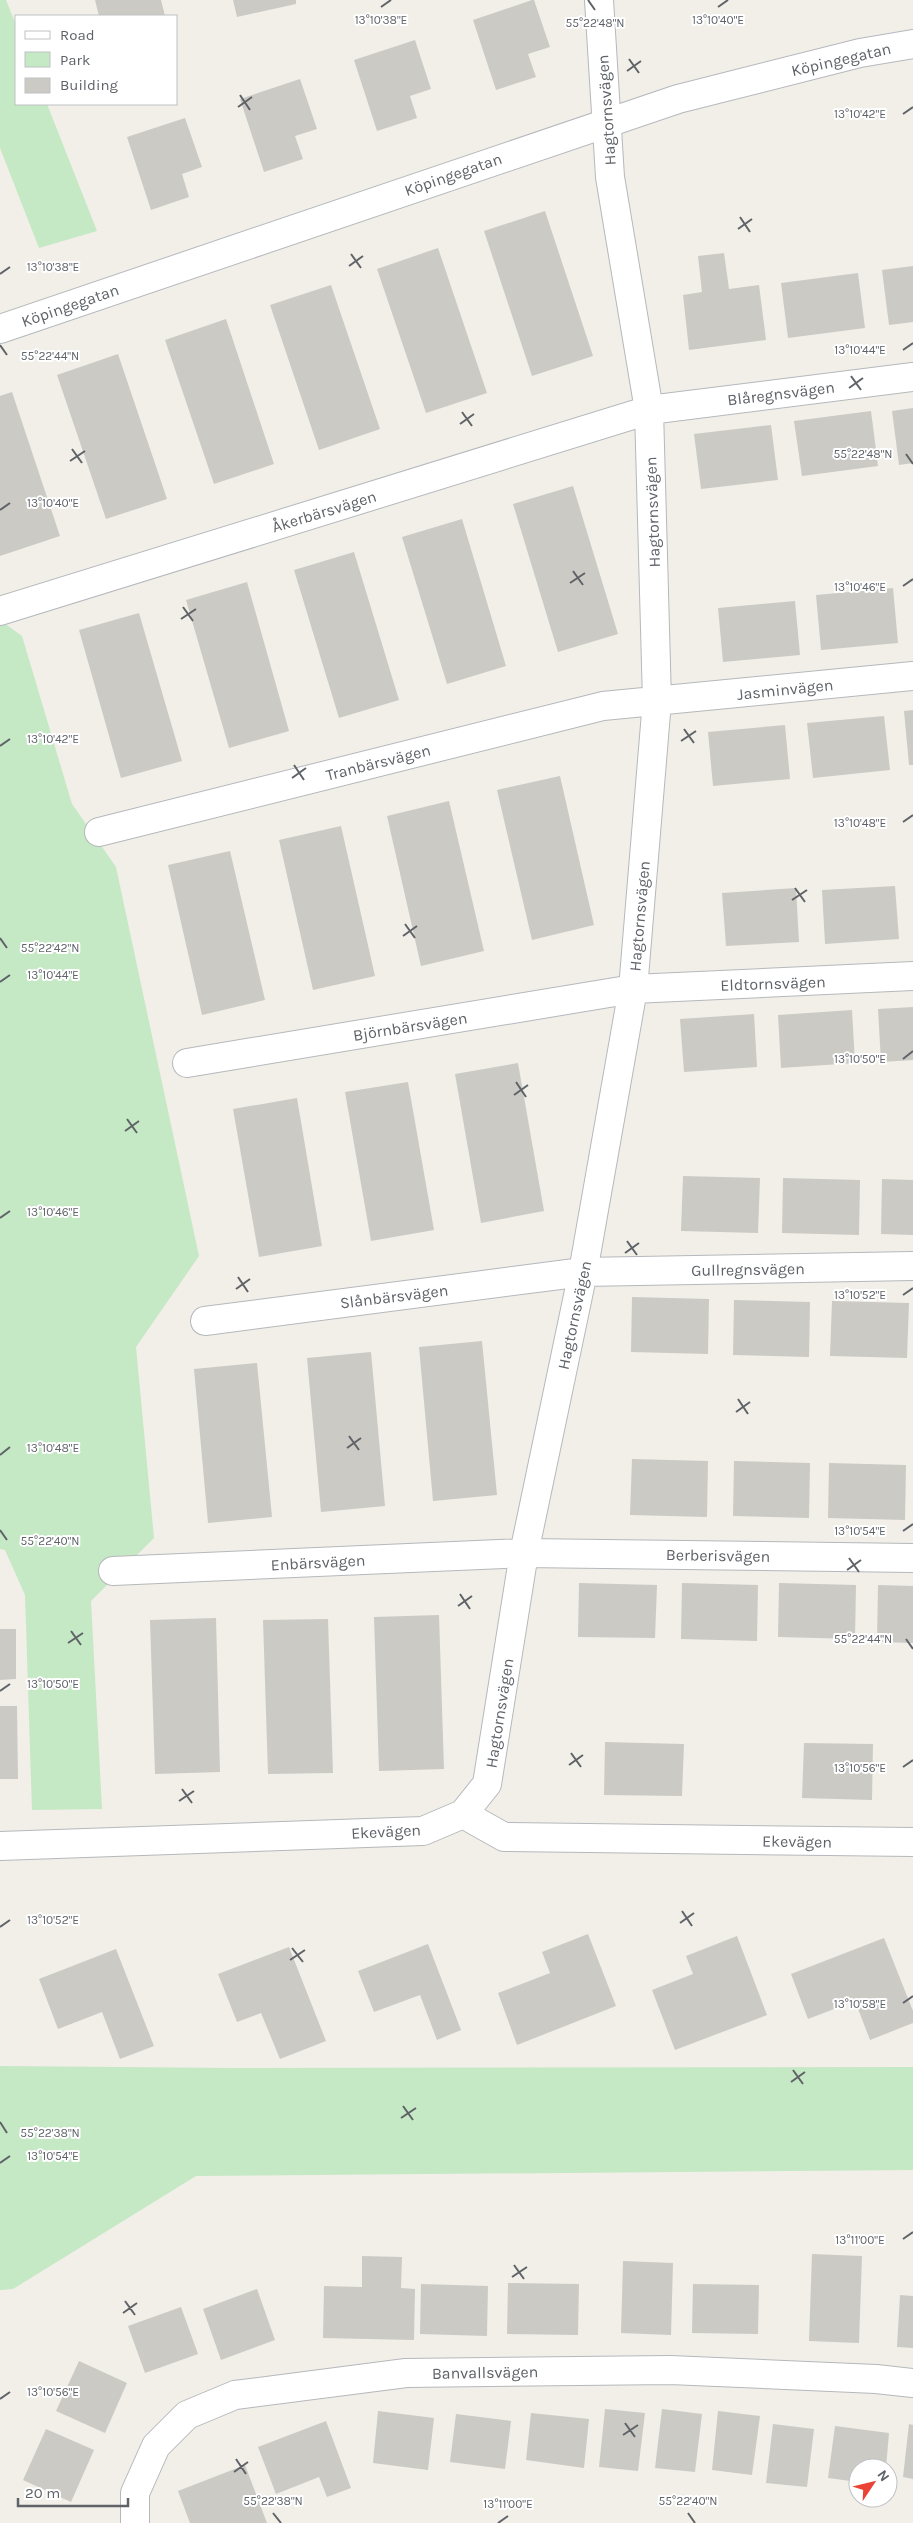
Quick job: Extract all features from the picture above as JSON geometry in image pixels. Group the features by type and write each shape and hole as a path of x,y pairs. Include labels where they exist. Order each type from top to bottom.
{"street":[{"name":"Hagtornsvägen","path":"463,1814 487,1784 524,1553 583,1272 633,989 657,702 649,410 610,177 599,0"},
{"name":"Köpingegatan","path":"0,329 678,99 860,53 913,44"},
{"name":"Blåregnsvägen","path":"649,410 913,377"},
{"name":"Åkerbärsvägen","path":"0,611 649,410"},
{"name":"Jasminvägen","path":"657,702 913,676"},
{"name":"Tranbärsvägen","path":"99,832 603,706 657,702"},
{"name":"Eldtornsvägen","path":"633,989 913,976"},
{"name":"Björnbärsvägen","path":"188,1063 633,989"},
{"name":"Gullregnsvägen","path":"583,1272 913,1266"},
{"name":"Slånbärsvägen","path":"205,1321 583,1272"},
{"name":"Berberisvägen","path":"524,1553 913,1558"},
{"name":"Enbärsvägen","path":"113,1571 524,1553"},
{"name":"Ekevägen","path":"0,1846 423,1831 463,1814 504,1837 913,1842"},
{"name":"Banvallsvägen","path":"135,2523 135,2493 156,2446 187,2415 235,2395 406,2373 670,2370 876,2379 913,2383"}],"green space":[{"path":"0,0 6,0 15,22 15,105 47,105 97,231 39,248 0,148"},
{"path":"0,620 22,636 72,804 116,867 199,1256 136,1347 154,1538 91,1601 102,1809 32,1810 25,1595 5,1550 0,1549"},
{"path":"0,2066 232,2068 913,2067 913,2170 196,2176 13,2289 0,2290"}],"building":[{"path":"95,0 161,0 165,15 99,15"},
{"path":"233,0 296,0 296,4 237,17"},
{"path":"534,0 550,47 528,54 536,77 496,90 473,20"},
{"path":"415,40 431,89 410,96 417,118 377,131 354,60"},
{"path":"300,79 317,129 295,136 303,159 264,172 240,99"},
{"path":"185,118 202,167 182,174 189,197 151,210 127,137"},
{"path":"545,211 593,356 532,376 484,231"},
{"path":"438,248 487,393 426,413 377,269"},
{"path":"724,253 729,289 759,285 766,340 689,350 683,295 702,292 698,256"},
{"path":"913,266 913,322 889,325 882,270"},
{"path":"858,273 865,328 788,338 781,283"},
{"path":"331,285 380,429 319,450 270,305"},
{"path":"226,319 274,464 214,484 165,340"},
{"path":"118,354 167,499 106,519 57,375"},
{"path":"12,392 60,536 0,556 0,396"},
{"path":"913,408 913,463 899,465 892,411"},
{"path":"871,411 878,466 802,476 794,421"},
{"path":"771,425 778,480 701,489 694,434"},
{"path":"573,486 618,634 558,652 513,504"},
{"path":"462,519 506,666 447,684 402,537"},
{"path":"354,552 399,700 339,718 294,570"},
{"path":"247,582 289,731 229,748 186,600"},
{"path":"893,588 898,643 821,650 816,595"},
{"path":"795,601 800,655 723,662 718,608"},
{"path":"139,613 182,761 121,778 79,630"},
{"path":"913,710 913,765 909,765 904,711"},
{"path":"884,716 890,770 813,778 807,723"},
{"path":"785,725 790,779 713,786 708,732"},
{"path":"560,776 594,925 532,940 497,790"},
{"path":"449,801 484,951 421,966 387,816"},
{"path":"341,826 375,976 313,990 279,840"},
{"path":"230,851 265,1000 202,1015 168,865"},
{"path":"895,886 899,939 825,944 822,890"},
{"path":"796,888 799,942 726,946 722,893"},
{"path":"913,1007 913,1060 881,1062 878,1009"},
{"path":"852,1010 855,1063 781,1068 778,1015"},
{"path":"754,1014 757,1067 684,1072 680,1019"},
{"path":"518,1063 544,1211 481,1223 455,1074"},
{"path":"408,1082 434,1230 371,1241 345,1092"},
{"path":"297,1098 322,1246 259,1257 233,1109"},
{"path":"683,1176 760,1178 758,1233 681,1231"},
{"path":"783,1178 860,1180 859,1235 782,1233"},
{"path":"882,1179 913,1180 913,1235 881,1234"},
{"path":"632,1297 709,1299 708,1354 631,1352"},
{"path":"734,1300 810,1302 809,1357 733,1355"},
{"path":"832,1301 909,1303 907,1358 830,1356"},
{"path":"482,1341 497,1495 433,1501 419,1347"},
{"path":"371,1352 385,1506 321,1512 307,1358"},
{"path":"257,1363 272,1517 208,1523 194,1369"},
{"path":"632,1459 708,1461 707,1517 630,1515"},
{"path":"734,1461 810,1463 809,1518 733,1516"},
{"path":"829,1463 906,1465 905,1520 828,1518"},
{"path":"579,1583 657,1585 655,1638 578,1637"},
{"path":"682,1583 758,1585 757,1641 681,1639"},
{"path":"779,1583 856,1585 855,1639 778,1637"},
{"path":"878,1585 913,1586 913,1643 877,1642"},
{"path":"439,1615 444,1769 379,1771 374,1617"},
{"path":"216,1618 220,1772 155,1774 150,1620"},
{"path":"328,1619 333,1773 268,1774 263,1620"},
{"path":"0,1629 16,1629 16,1679 0,1680"},
{"path":"0,1706 17,1706 18,1779 0,1779"},
{"path":"605,1742 684,1744 682,1796 604,1795"},
{"path":"804,1743 873,1744 872,1800 802,1798"},
{"path":"588,1934 616,2006 517,2045 498,1993 550,1973 542,1952"},
{"path":"737,1936 767,2015 675,2050 652,1990 693,1974 686,1956"},
{"path":"884,1938 913,2011 913,2023 870,2040 855,2001 808,2019 791,1974"},
{"path":"428,1944 461,2030 437,2040 420,1995 374,2012 358,1971"},
{"path":"289,1947 326,2041 280,2059 261,2013 237,2022 218,1974"},
{"path":"116,1949 154,2046 120,2059 102,2012 58,2029 39,1979"},
{"path":"812,2254 862,2256 859,2343 809,2341"},
{"path":"362,2256 402,2257 401,2288 415,2289 414,2340 323,2338 324,2286 362,2287"},
{"path":"623,2261 673,2263 671,2335 621,2333"},
{"path":"508,2283 579,2284 578,2335 507,2334"},
{"path":"421,2284 488,2286 487,2336 420,2334"},
{"path":"693,2284 759,2285 758,2334 692,2333"},
{"path":"257,2289 275,2340 221,2360 203,2309"},
{"path":"900,2295 913,2296 913,2348 897,2347"},
{"path":"181,2307 198,2354 145,2373 128,2326"},
{"path":"79,2361 127,2383 105,2433 56,2411"},
{"path":"605,2409 645,2413 638,2471 599,2467"},
{"path":"662,2409 702,2414 695,2472 655,2468"},
{"path":"378,2411 434,2418 428,2470 373,2463"},
{"path":"718,2411 760,2416 752,2475 712,2470"},
{"path":"531,2413 589,2419 584,2468 526,2460"},
{"path":"456,2414 511,2421 505,2469 450,2462"},
{"path":"326,2421 351,2488 327,2497 319,2477 276,2494 258,2447"},
{"path":"773,2424 814,2429 807,2487 766,2483"},
{"path":"909,2424 913,2425 913,2479 903,2477"},
{"path":"835,2426 889,2433 887,2458 848,2458 848,2481 828,2478"},
{"path":"46,2429 94,2450 71,2502 23,2480"},
{"path":"245,2465 267,2523 190,2523 178,2491"}]}
